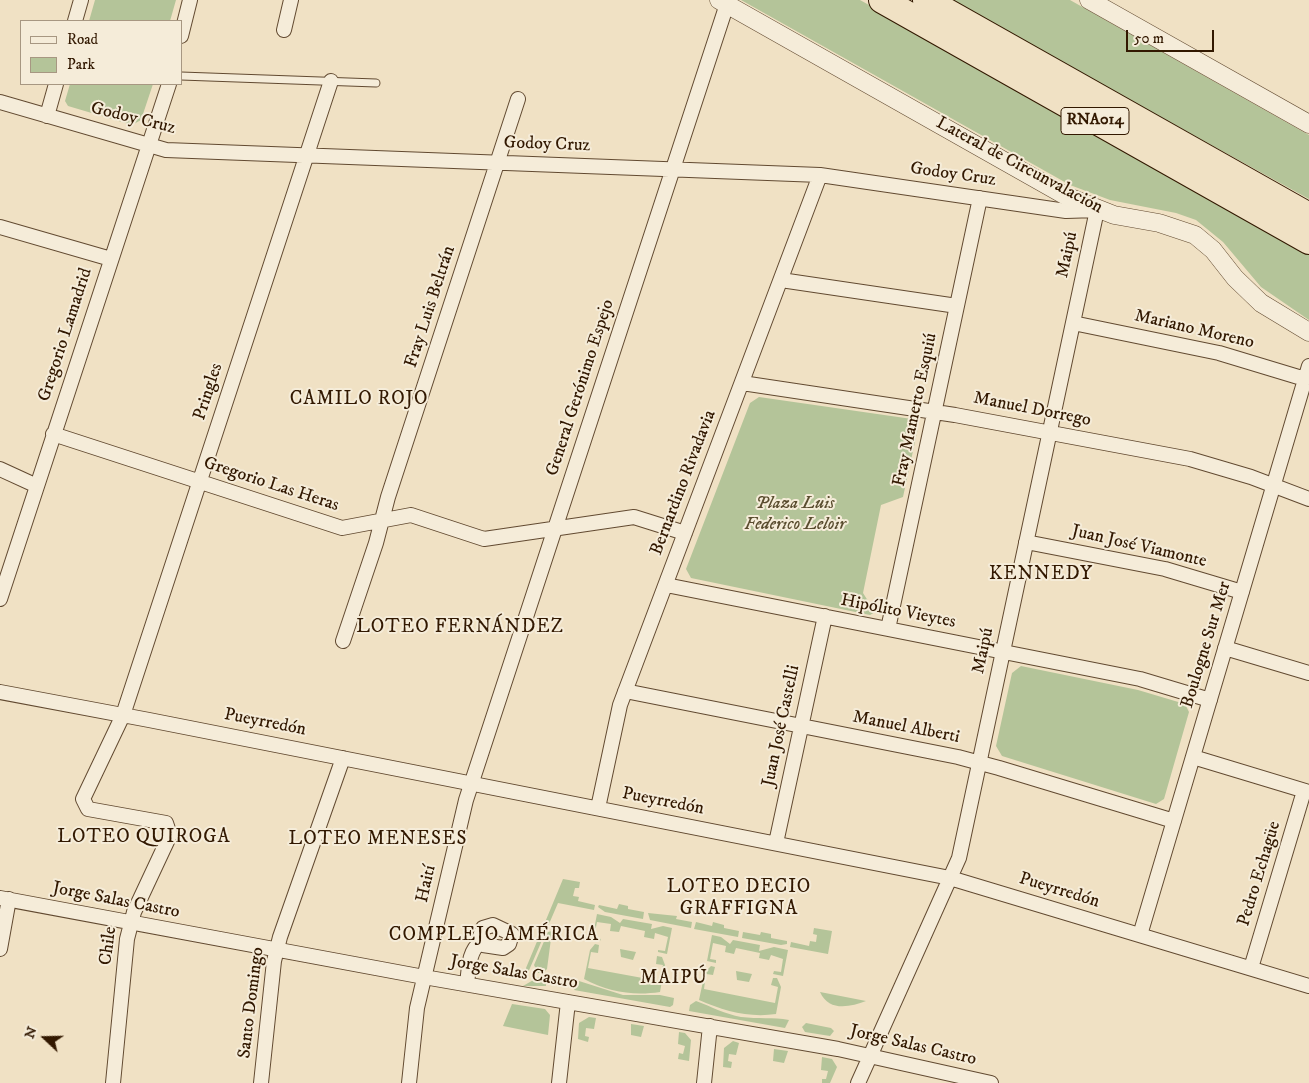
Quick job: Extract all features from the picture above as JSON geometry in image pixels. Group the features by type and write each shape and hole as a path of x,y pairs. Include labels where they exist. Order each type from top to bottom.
{"highway":[{"name":"RNA014","path":"882,0 1309,241"},
{"name":"RNA014","path":"926,0 1309,216"}],"street":[{"path":"75,20 81,0"},
{"path":"182,32 190,0"},
{"path":"284,30 292,0"},
{"path":"1089,0 1309,124"},
{"name":"General Gerónimo Espejo","path":"472,783 673,169 723,2"},
{"name":"Lateral de Circunvalación","path":"723,2 1066,196 1114,216 1159,223 1195,235 1213,250 1236,278 1261,303 1309,332"},
{"name":"Pringles","path":"123,715 331,81"},
{"path":"47,116 56,85"},
{"name":"Gregorio Lamadrid","path":"0,599 169,85"},
{"name":"Fray Luis Beltrán","path":"343,641 518,99"},
{"name":"Godoy Cruz","path":"0,102 166,150 820,175 1066,211 1097,210"},
{"name":"Bernardino Rivadavia","path":"598,808 620,705 820,175"},
{"name":"Fray Mamerto Esquiú","path":"888,629 980,198"},
{"name":"Maipú","path":"858,1083 959,858 1097,210"},
{"path":"0,227 111,260"},
{"path":"780,280 957,306"},
{"name":"Mariano Moreno","path":"1073,323 1307,372"},
{"name":"Boulogne Sur Mer","path":"1140,935 1307,372"},
{"name":"Manuel Dorrego","path":"742,383 934,412 1190,459 1309,499"},
{"name":"Gregorio Las Heras","path":"54,434 342,528 411,515 484,539 634,518 685,533"},
{"path":"0,469 37,486"},
{"name":"Juan José Viamonte","path":"1026,542 1165,569 1242,592"},
{"name":"Hipólito Vieytes","path":"666,584 1140,679 1210,700"},
{"name":"Juan José Castelli","path":"776,843 824,616"},
{"path":"1225,648 1309,673"},
{"name":"Manuel Alberti","path":"625,691 979,762 1174,821"},
{"name":"Pueyrredón","path":"0,692 950,878 1309,986"},
{"name":"Chile","path":"113,1083 127,939 134,912 170,835 166,824 88,808 83,800 123,715"},
{"path":"1193,757 1307,792"},
{"name":"Santo Domingo","path":"261,1083 277,950 343,758"},
{"name":"Haití","path":"409,1083 417,1008 472,783"},
{"name":"Pedro Echagüe","path":"1251,968 1307,792"},
{"path":"0,949 5,899"},
{"name":"Jorge Salas Castro","path":"5,899 277,950 710,1026 870,1056 991,1083"},
{"path":"467,984 472,952 475,946 481,942"},
{"path":"559,1083 568,1002"},
{"path":"704,1083 710,1026"}],"lane":[{"path":"182,76 376,83"}],"green space":[{"path":"95,0 176,0 170,20 89,20"},
{"path":"741,0 860,0 889,16 1309,253 1309,320 1261,287 1223,242 1196,220 1176,213 1110,200 1070,185"},
{"path":"949,0 1070,0 1309,135 1309,199"},
{"path":"70,85 153,85 141,120 132,125 68,106 65,101"},
{"name":"Plaza Luis Federico Leloir","path":"759,397 912,419 918,428 903,497 881,505 863,593 875,612 870,615 691,578 686,569 750,403"},
{"path":"1021,666 1138,690 1185,704 1189,712 1164,799 1156,804 1002,756 996,746 1012,673"},
{"path":"563,879 580,882 579,888 575,888 573,896 579,897 578,901 595,905 594,910 558,903 527,975 521,980"},
{"path":"619,904 628,906 628,909 644,912 643,919 605,912 598,907 599,905 617,909"},
{"path":"648,913 677,916 676,919 692,922 691,928 650,920"},
{"path":"597,914 611,917 620,923 623,919 652,924 651,929 663,926 672,928 667,954 658,952 658,950 665,951 668,937 655,933 654,939 644,937 645,931 621,926 619,932 610,931 611,924 597,922 594,937 601,939 600,941 592,940"},
{"path":"696,922 712,926 713,922 724,925 724,928 739,931 738,937 694,929"},
{"path":"814,928 832,931 828,954 790,947 791,942 809,946 810,941 816,942 817,935 813,934"},
{"path":"552,931 547,969 543,973 538,973 534,965 548,932"},
{"path":"743,932 760,935 761,932 771,934 771,938 787,941 787,944 781,945 742,938"},
{"path":"712,935 721,937 730,944 733,940 760,945 759,951 774,947 788,950 783,976 773,974 774,971 781,972 783,959 771,955 769,960 759,958 760,953 736,948 734,954 725,952 726,946 713,943 710,959 716,960 716,963 707,961"},
{"path":"595,944 599,945 598,953 591,952 588,968 659,981 663,965 656,964 657,956 662,957 665,965 660,992 621,992 584,979 590,950"},
{"path":"620,949 636,952 633,960 621,957"},
{"path":"711,966 715,967 713,975 706,974 704,989 775,1003 778,987 771,985 773,978 777,978 781,987 776,1014 756,1015 737,1013 699,1000 705,972"},
{"path":"736,971 752,974 749,982 737,980"},
{"path":"542,975 546,978 546,986 523,986"},
{"path":"579,981 623,995 660,995 674,998 673,1005 670,1007 574,990"},
{"path":"820,992 866,1001 847,1006 834,1005 829,1003"},
{"path":"696,1001 741,1017 789,1020 785,1028 689,1011 690,1005"},
{"path":"512,1004 545,1009 550,1015 548,1035 503,1026"},
{"path":"589,1017 596,1018 594,1029 586,1028 585,1036 589,1037 588,1042 578,1039 579,1023"},
{"path":"806,1023 831,1028 834,1031 830,1036 805,1032 802,1027"},
{"path":"631,1024 644,1026 641,1037 631,1035"},
{"path":"679,1032 685,1033 691,1040 689,1061 678,1059 679,1053 683,1054 685,1046 678,1044"},
{"path":"733,1041 739,1043 736,1055 729,1054 728,1061 732,1062 731,1068 723,1067 724,1048"},
{"path":"774,1049 788,1051 784,1063 773,1061"},
{"path":"822,1057 832,1059 837,1067 830,1083 822,1083 822,1079 826,1079 828,1071 821,1070"}],"district":[{"name":"CAMILO ROJO","path":"359,400"},
{"name":"KENNEDY","path":"1041,575"},
{"name":"LOTEO FERNÁNDEZ","path":"460,628"},
{"name":"LOTEO QUIROGA","path":"144,838"},
{"name":"LOTEO MENESES","path":"378,840"},
{"name":"LOTEO DECIO GRAFFIGNA","path":"739,899"},
{"name":"COMPLEJO AMÉRICA","path":"494,936"},
{"name":"MAIPÚ","path":"674,979"}]}
